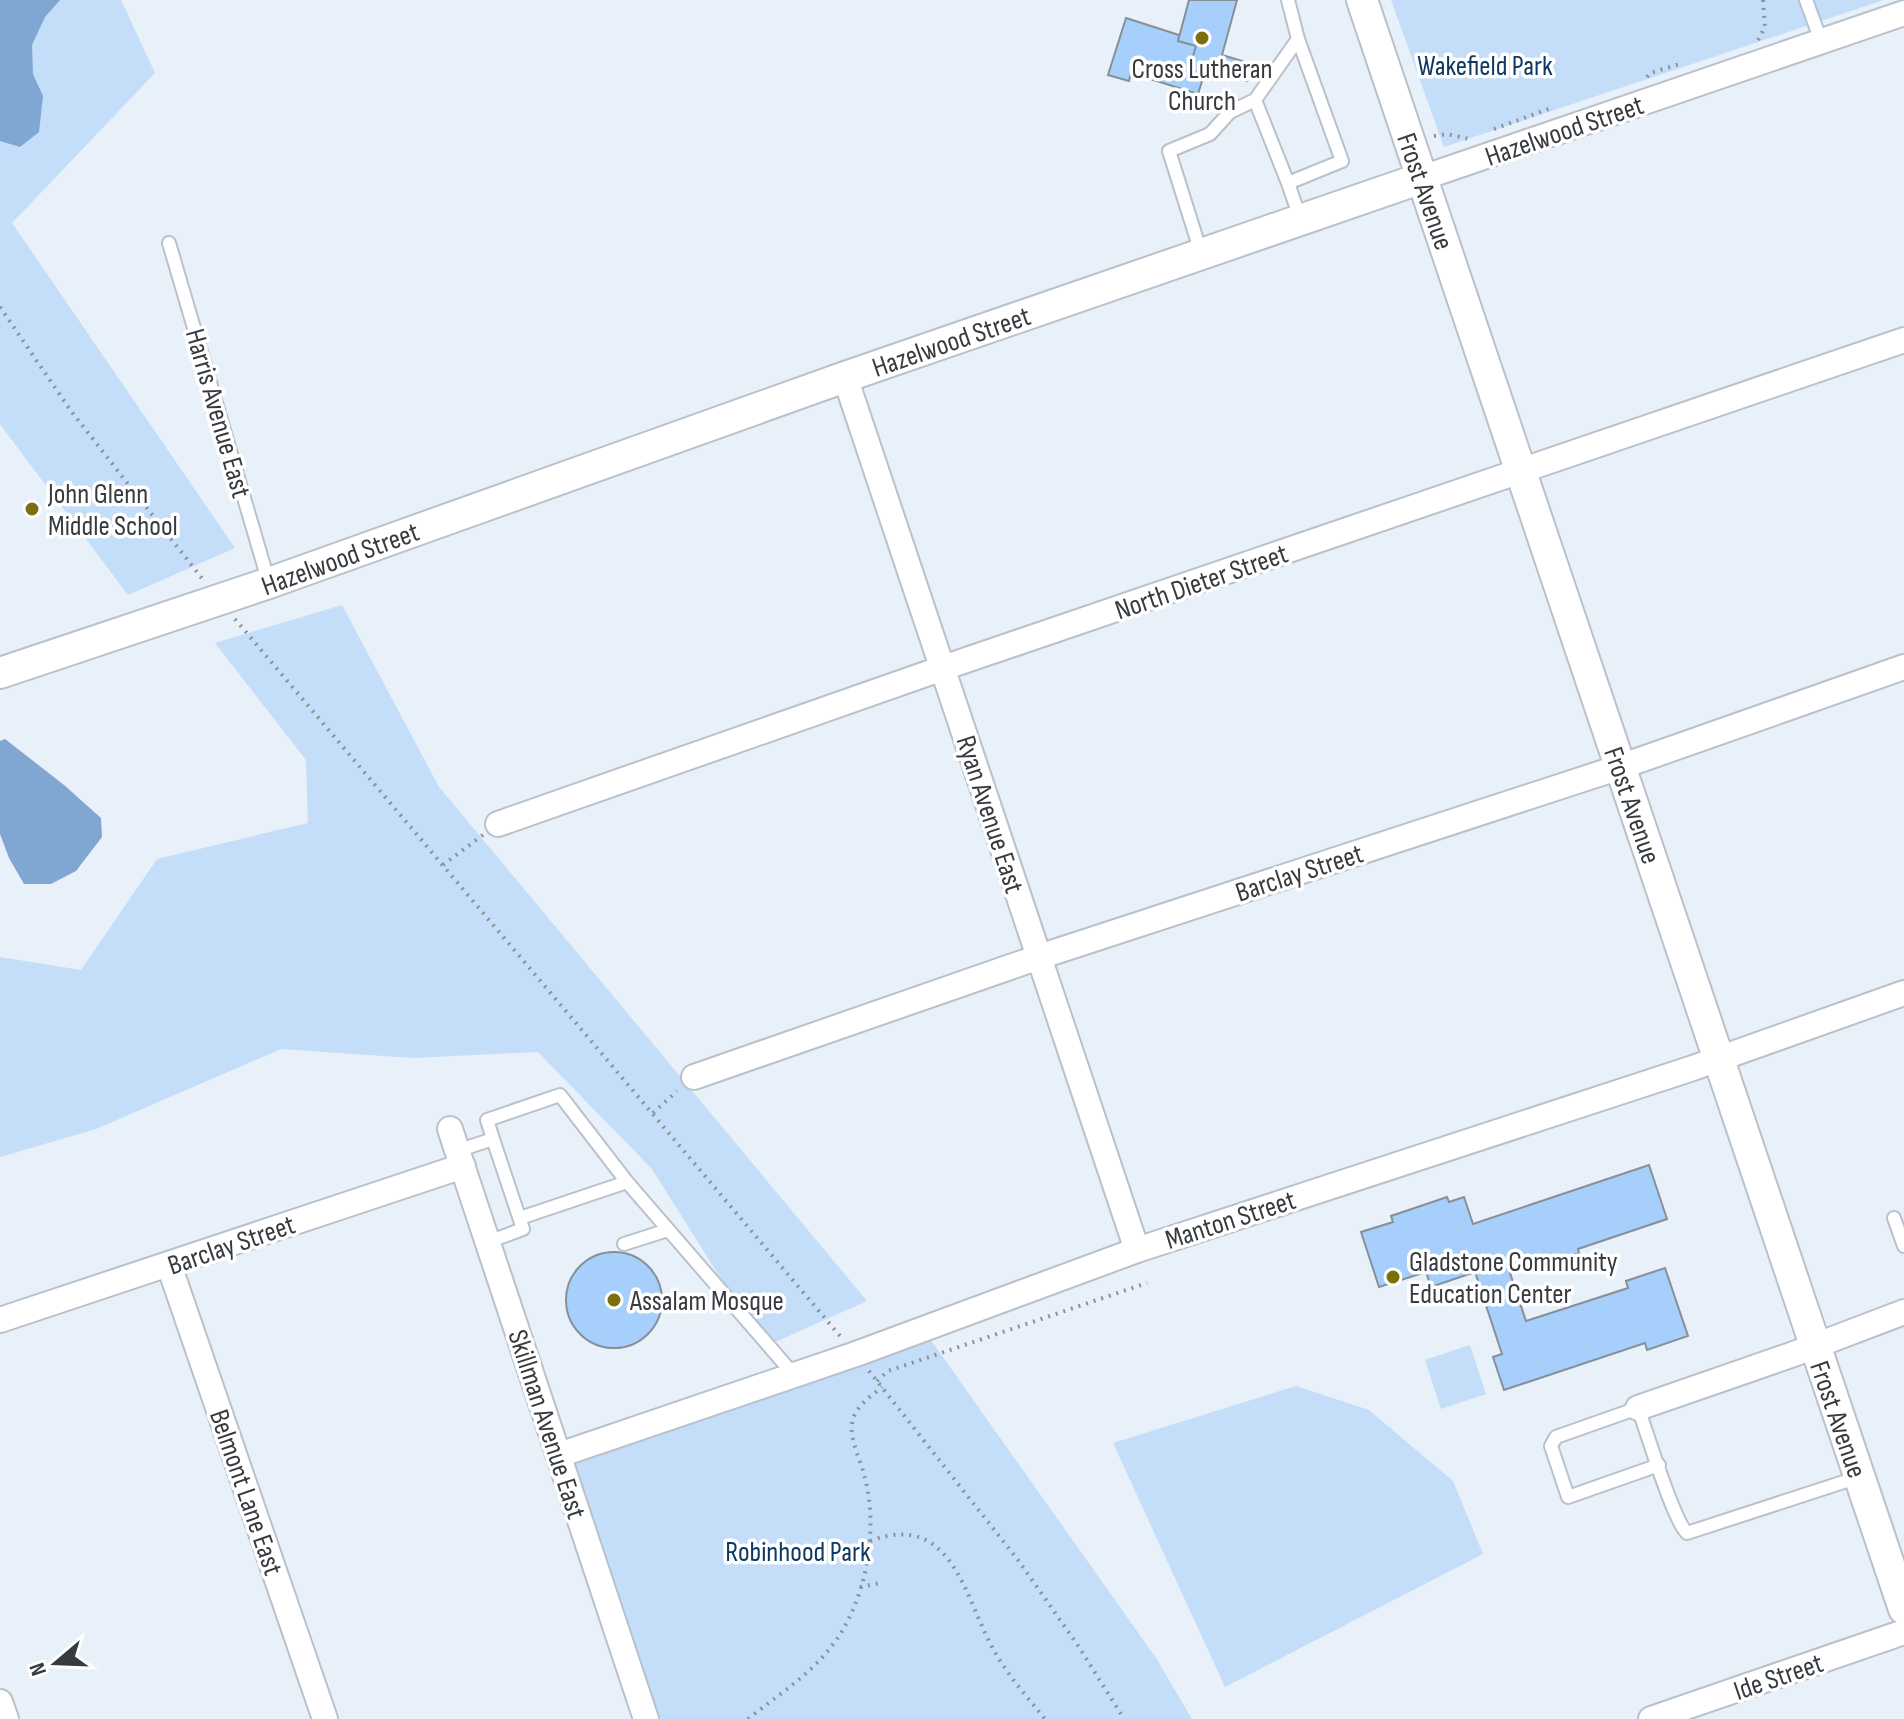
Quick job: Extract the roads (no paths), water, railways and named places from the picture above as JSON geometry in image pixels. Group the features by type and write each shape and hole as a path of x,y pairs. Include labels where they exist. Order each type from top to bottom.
{"street":[{"name":"Frost Avenue","path":"1362,0 1904,1609"},
{"name":"Hazelwood Street","path":"0,673 220,600 845,377 1904,13"},
{"name":"North Dieter Street","path":"498,824 943,668 1904,340"},
{"name":"Ryan Avenue East","path":"845,377 1137,1250"},
{"name":"Barclay Street","path":"694,1077 1039,957 1620,767 1904,667"},
{"name":"Manton Street","path":"559,1455 856,1354 1137,1250 1719,1059 1904,993"},
{"name":"Barclay Street","path":"0,1320 169,1265 457,1149"},
{"name":"Skillman Avenue East","path":"457,1149 646,1719"},
{"name":"Belmont Lane East","path":"169,1265 325,1719"},
{"path":"1638,1408 1904,1312"},
{"name":"Ide Street","path":"1651,1719 1904,1632"},
{"path":"0,1702 6,1719"}],"lane":[{"path":"1288,0 1298,39 1342,161 1288,183"},
{"path":"1806,0 1821,41"},
{"path":"1205,253 1197,240 1169,151 1210,134 1230,112 1255,100 1298,39"},
{"path":"1255,100 1301,220"},
{"name":"Harris Avenue East","path":"169,243 269,583"},
{"path":"488,1242 523,1229 487,1120 560,1095 627,1182 794,1375"},
{"path":"457,1149 493,1139"},
{"path":"520,1218 627,1182"},
{"path":"1894,1218 1904,1246"},
{"path":"624,1244 668,1230"},
{"path":"1659,1465 1568,1497 1551,1446 1556,1437 1638,1408 1659,1465 1680,1523 1687,1533 1859,1477"}],"place":[{"name":"Cross Lutheran Church","path":"1202,38"},
{"name":"John Glenn Middle School","path":"32,509"},
{"name":"Gladstone Community Education Center","path":"1393,1277"},
{"name":"Assalam Mosque","path":"614,1300"}],"park label":[{"name":"Wakefield Park","path":"1485,65"},
{"name":"Robinhood Park","path":"798,1551"}]}
